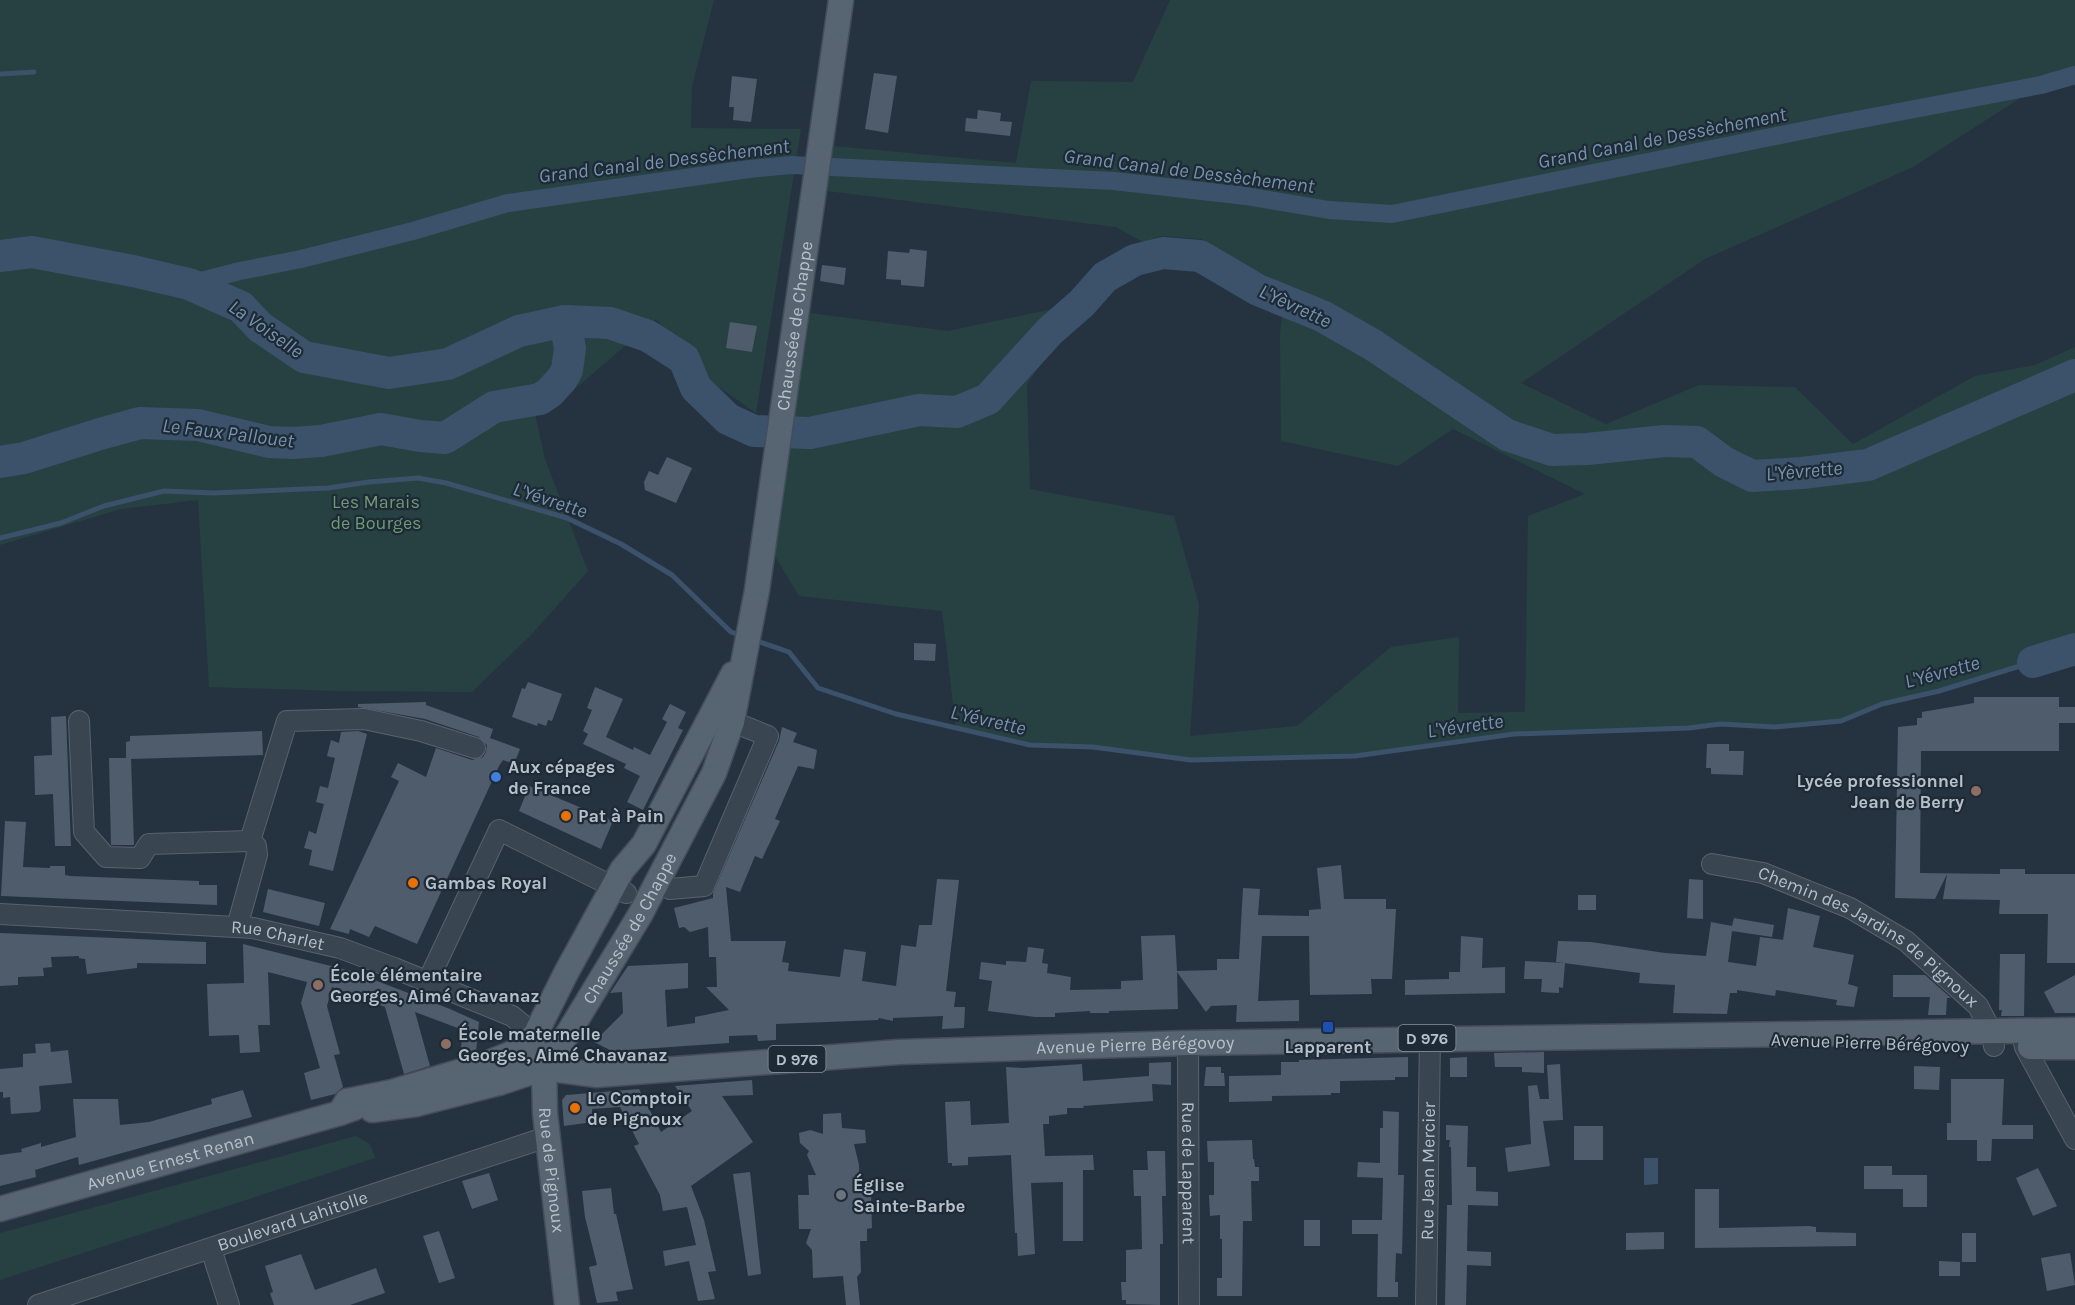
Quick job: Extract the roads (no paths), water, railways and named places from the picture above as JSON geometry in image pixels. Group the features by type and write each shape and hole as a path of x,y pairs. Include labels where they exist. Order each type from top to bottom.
{"main road":[{"name":"Chaussée de Chappe","path":"544,1068 569,1032 640,915 714,773 722,718 745,651 753,618 841,0"},
{"name":"Chaussée de Chappe","path":"536,1035 566,973 619,890 635,877 644,844 722,718"},
{"name":"Chaussée de Chappe","path":"544,1068 557,1022 619,890"},
{"name":"D 976","path":"2007,1039 2075,1030"},
{"name":"Rue de Pignoux","path":"536,1035 544,1068 547,1137 567,1305"},
{"name":"Avenue Ernest Renan","path":"340,1113 347,1101 393,1092 485,1064 513,1053 536,1035"},
{"name":"Avenue Pierre Bérégovoy","path":"544,1068 597,1075 899,1052 1430,1038 1729,1035 1789,1043 2007,1039"},
{"name":"D 976","path":"2007,1039 2075,1047"},
{"path":"513,1053 544,1068"},
{"name":"Avenue Ernest Renan","path":"0,1209 340,1113 417,1104 499,1083 544,1068"}],"street":[{"path":"658,882 670,889 704,886 768,736 722,718"},
{"path":"250,841 287,721 364,719 421,731 475,748"},
{"path":"79,721 84,832 106,857 140,858 149,844 250,841 256,846 257,855 237,927"},
{"path":"428,981 499,830 619,890"},
{"name":"Chemin des Jardins de Pignoux","path":"1712,864 1762,873 1850,908 1906,941 1978,1005 2007,1039 2075,1139"},
{"name":"Rue Charlet","path":"0,914 253,928 340,948 428,981 512,1016 536,1035"},
{"name":"Rue Jean Mercier","path":"1426,1305 1430,1038"},
{"name":"Rue de Lapparent","path":"1188,1043 1189,1305"},
{"name":"Boulevard Lahitolle","path":"38,1305 547,1137"},
{"path":"211,1249 230,1305"}],"water":[{"path":"1644,1158 1658,1158 1658,1184 1644,1185"}],"waterway":[{"path":"0,74 34,72"},
{"name":"Grand Canal de Dessèchement","path":"189,284 413,231 508,203 791,165 1114,181 1246,196 1329,210 1392,214 1830,125 2041,85 2075,75"},
{"name":"L'Yèvrette","path":"0,256 32,252 189,284 241,307 260,327 304,357 389,373 448,364 519,331 565,321 610,323 648,336 684,359 696,388 728,419 754,431 810,433 919,410 957,412 988,399 1050,331 1082,303 1105,277 1135,260 1163,253 1200,256 1258,290 1322,316 1373,345 1507,435 1552,450 1665,441 1697,442 1724,462 1752,476 1868,465 2075,375"},
{"name":"Le Faux Pallouet","path":"0,462 24,458 140,423 198,425 269,442 321,441 381,429 445,438 494,407 540,399 549,393 567,370 570,348 565,321"},
{"name":"L'Yévrette","path":"0,538 61,523 104,506 164,491 213,493 328,488 418,478 446,483 567,518 621,544 672,575 731,632 742,636"},
{"name":"L'Yévrette","path":"754,640 789,652 818,688 896,714 1030,745 1093,747 1191,760 1355,756 1514,734 1689,728 1720,724 1775,727 1841,721 1882,704 1939,691 2033,662"},
{"path":"2033,662 2075,649"}],"place":[{"name":"Aux cépages de France","path":"496,777"},
{"name":"Lycée professionnel Jean de Berry","path":"1976,791"},
{"name":"Pat à Pain","path":"566,816"},
{"name":"Gambas Royal","path":"413,883"},
{"name":"École élémentaire Georges, Aimé Chavanaz","path":"318,985"},
{"name":"Lapparent","path":"1328,1027"},
{"name":"École maternelle Georges, Aimé Chavanaz","path":"446,1044"},
{"name":"Le Comptoir de Pignoux","path":"575,1108"},
{"name":"Église Sainte-Barbe","path":"841,1195"}],"water label":[{"name":"La Voiselle","path":"266,329"}],"park label":[{"name":"Les Marais de Bourges","path":"376,512"}]}
